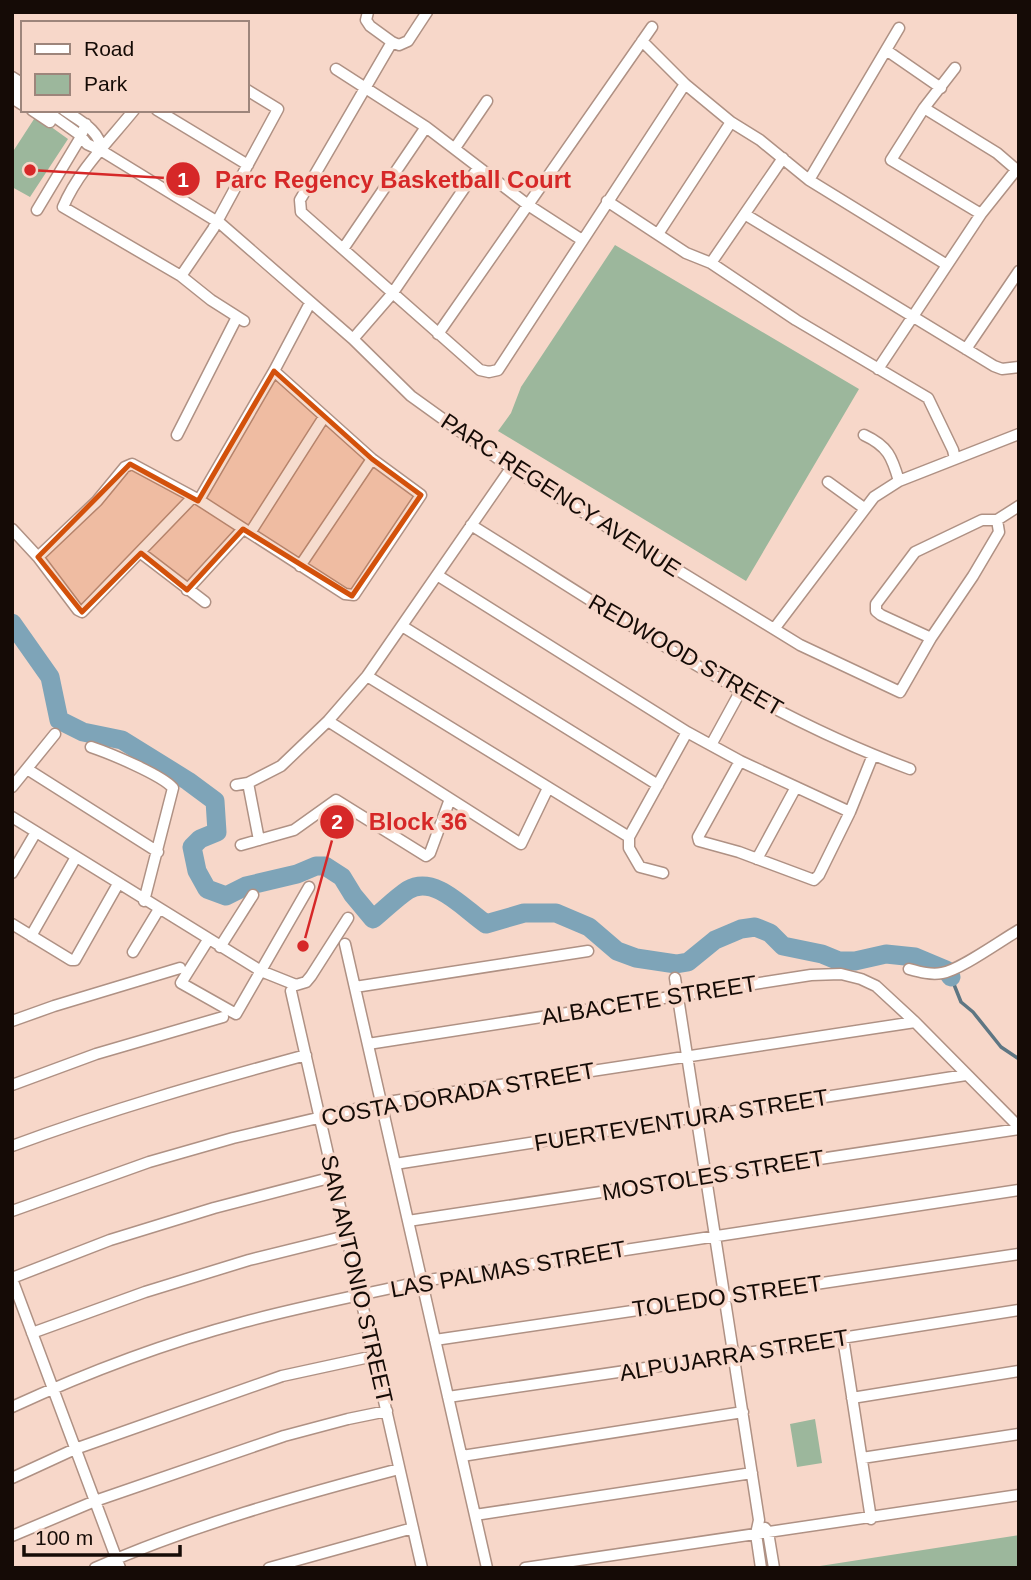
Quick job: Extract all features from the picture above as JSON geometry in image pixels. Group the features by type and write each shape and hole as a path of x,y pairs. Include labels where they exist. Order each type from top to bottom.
{"street":[{"path":"368,12 366,20 370,26 399,46 408,41 426,12"},
{"path":"438,334 652,27"},
{"path":"809,180 900,27"},
{"path":"642,41 685,84 809,180 947,265"},
{"path":"392,42 300,200 302,214 480,370 489,372 498,370 685,84"},
{"path":"886,50 941,88"},
{"path":"955,68 924,108 891,160 981,214"},
{"path":"335,69 426,127 528,205 582,240"},
{"path":"181,276 217,222 278,109 248,91"},
{"path":"454,148 487,101"},
{"path":"878,369 981,214 1017,171 997,153 924,108"},
{"path":"35,112 79,138"},
{"path":"47,112 79,138"},
{"path":"67,112 86,124 101,140 102,151"},
{"path":"132,112 102,151 94,157 63,207 181,276 241,319 177,435"},
{"path":"160,112 248,165"},
{"path":"658,234 731,122"},
{"path":"37,210 86,124"},
{"path":"343,249 426,127"},
{"name":"PARC REGENCY AVENUE","path":"79,138 217,222 353,339 411,396 510,468 800,645 900,692 931,638"},
{"path":"711,263 783,158"},
{"path":"353,339 391,294 478,167"},
{"path":"607,201 686,253 711,263 796,320 928,398 955,459"},
{"path":"746,215 966,349 1002,369 1019,367"},
{"path":"966,349 1019,271"},
{"path":"12,529 82,612 195,499 274,371 310,303"},
{"path":"38,557 97,501 130,464 195,499 352,596 421,495 372,459 274,371"},
{"path":"187,590 246,531 324,416"},
{"path":"774,629 873,497 899,481 1019,434"},
{"path":"864,436 879,442 886,449 899,481"},
{"path":"300,566 372,459"},
{"path":"236,785 248,783 281,766 328,721 368,676 510,468"},
{"path":"828,482 864,508"},
{"path":"997,520 999,532 931,638 876,611 876,604 915,552 982,520 997,520 1019,506"},
{"name":"REDWOOD STREET","path":"471,525 740,692 873,755 909,769"},
{"path":"141,552 205,603"},
{"path":"437,575 687,732 740,761 850,812"},
{"path":"402,626 658,785"},
{"path":"368,676 629,837"},
{"path":"711,745 740,692"},
{"path":"328,721 521,844 548,788"},
{"path":"663,873 640,867 629,848 629,837 687,732"},
{"path":"12,787 55,734"},
{"path":"91,747 133,765 173,788 144,901"},
{"path":"740,761 698,837 699,841 814,880 850,812 873,755"},
{"path":"27,769 158,852"},
{"path":"248,783 259,840"},
{"path":"757,859 796,787"},
{"path":"242,845 293,830 336,800 426,856 430,853 450,799"},
{"path":"12,817 208,940 261,971 296,985 306,982 348,918"},
{"path":"12,873 36,832"},
{"path":"31,936 76,857"},
{"path":"12,924 75,960 118,884"},
{"path":"208,940 182,980 183,985 236,1014 309,887"},
{"path":"220,947 253,895"},
{"path":"133,952 159,909"},
{"path":"909,969 930,974 954,969 1019,930"},
{"path":"345,944 487,1568"},
{"path":"355,987 588,951"},
{"path":"12,1021 180,968"},
{"name":"ALBACETE STREET","path":"368,1044 811,975 841,974 876,986 1019,1128"},
{"path":"676,978 752,1473 760,1520 768,1532 774,1568"},
{"name":"SAN ANTONIO STREET","path":"291,990 422,1568"},
{"path":"12,1085 96,1054 223,1017"},
{"name":"COSTA DORADA STREET","path":"12,1211 149,1162 233,1138 381,1103 915,1022"},
{"path":"12,1146 91,1117 306,1055"},
{"name":"FUERTEVENTURA STREET","path":"395,1164 966,1075"},
{"name":"MOSTOLES STREET","path":"408,1222 1019,1128"},
{"path":"118,1563 12,1279 110,1240 214,1208 333,1177"},
{"name":"LAS PALMAS STREET","path":"12,1407 51,1389 146,1353 241,1323 358,1294 422,1281 1019,1190"},
{"path":"32,1333 171,1284 249,1260 346,1236"},
{"name":"TOLEDO STREET","path":"435,1340 1019,1254"},
{"name":"ALPUJARRA STREET","path":"448,1397 1019,1310"},
{"path":"843,1338 872,1518"},
{"path":"12,1478 75,1449 282,1376 374,1356"},
{"path":"852,1398 1019,1371"},
{"path":"12,1536 95,1501 284,1436 387,1411"},
{"path":"461,1456 743,1412"},
{"path":"862,1458 1019,1434"},
{"path":"95,1568 118,1563 214,1523 309,1492 399,1469"},
{"path":"475,1515 752,1473"},
{"path":"525,1568 1019,1495"},
{"path":"760,1520 755,1534 761,1568"},
{"path":"269,1568 413,1528"}],"highlighted area":[{"path":"274,371 372,459 421,495 352,596 243,529 187,590 141,553 82,612 38,557 130,464 198,501"}],"green space":[{"path":"36,116 68,139 30,197 12,187 12,153"},
{"path":"615,245 859,389 746,581 498,431 511,413 521,387"},
{"path":"815,1419 822,1463 797,1467 790,1424"},
{"path":"1019,1535 1019,1568 807,1568"}],"waterway":[{"path":"12,623 50,677 59,720 83,732 122,740 215,801 217,832 200,839 192,847 197,871 207,889 226,896 246,886 297,874 316,866 325,866 342,877 373,919 408,890 418,886 429,887 449,896 486,924 524,913 556,913 589,927 617,951 636,958 676,964 688,962 715,940 741,929 755,927 770,933 783,946 822,954 839,961 855,961 886,954 915,957 946,970 951,977"},
{"path":"951,977 961,1002 973,1012 1001,1047 1019,1059"}],"place":[{"name":"Parc Regency Basketball Court","path":"30,170"},
{"name":"Block 36","path":"303,946"}]}
